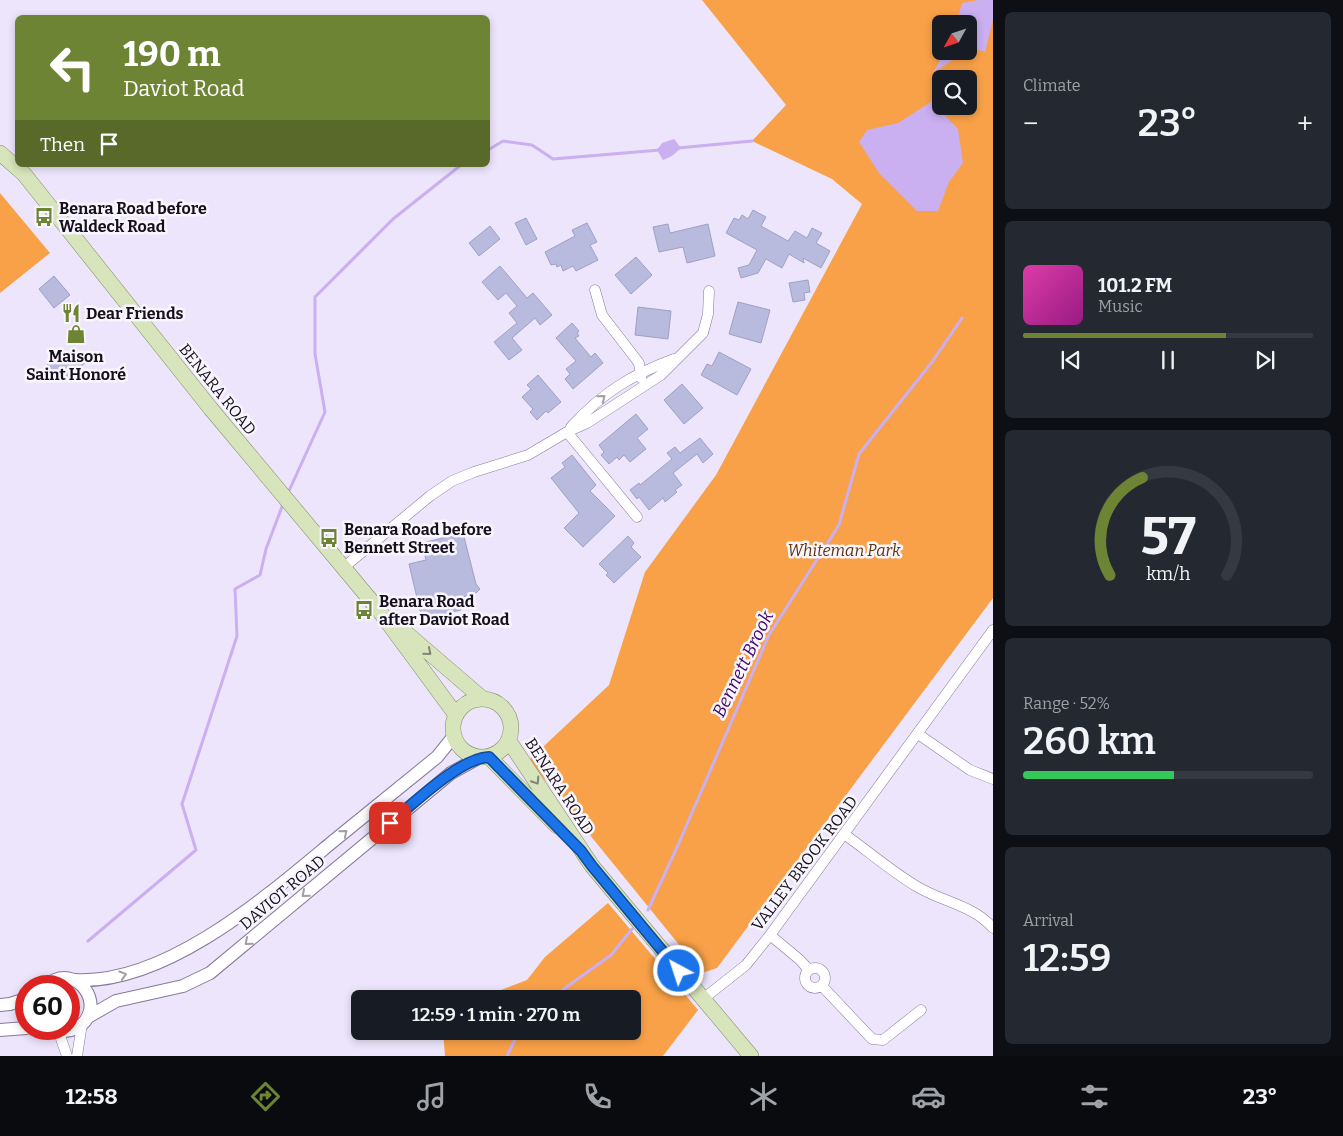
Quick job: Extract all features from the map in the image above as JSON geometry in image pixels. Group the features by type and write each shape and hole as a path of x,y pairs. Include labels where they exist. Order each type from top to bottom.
{"main road":[{"name":"BENARA ROAD","path":"0,144 14,165"},
{"name":"BENARA ROAD","path":"0,153 14,165"},
{"name":"BENARA ROAD","path":"16,167 24,174 212,410 378,609 456,716"},
{"name":"BENARA ROAD","path":"378,609 483,699"},
{"path":"483,699 497,703 509,717 511,726 509,740 497,754 484,757 472,755 464,751 454,736 456,716 467,704 483,699"},
{"name":"BENARA ROAD","path":"509,740 592,866 751,1056"},
{"name":"BENARA ROAD","path":"484,757 581,851"}],"street":[{"path":"595,290 602,316 639,363 643,387"},
{"path":"343,568 430,496 452,481 474,472 528,456 567,432 587,423 661,375 703,333 708,314 710,291"},
{"path":"567,432 584,413 616,386 640,373 677,358"},
{"path":"567,432 637,517"},
{"name":"VALLEY BROOK ROAD","path":"703,999 746,964 770,935 993,630"},
{"path":"918,734 970,770 993,779"},
{"name":"DAVIOT ROAD","path":"80,980 103,980 133,972 171,956 223,926 277,888 437,756 454,736"},
{"name":"DAVIOT ROAD","path":"80,1025 116,1001 183,986 210,973 451,774 484,757"},
{"path":"844,834 915,886 966,908 980,916 993,928"},
{"path":"770,935 809,970 805,976 808,986 815,988 822,986 872,1039 883,1040 921,1010"},
{"path":"77,1056 85,1021 90,1009 88,992 80,984"},
{"path":"0,1005 15,1002"},
{"path":"0,1030 15,1029"},
{"path":"60,1040 67,1056"}],"green space":[{"name":"Whiteman Park","path":"702,0 993,0 993,598 717,968 702,973 529,760 609,685 645,572 716,475 862,204 832,179 752,141 786,105"},
{"path":"0,193 50,253 0,293"},
{"path":"608,903 698,1010 663,1056 445,1056 444,1040 641,1040 641,990 501,990 527,980 545,957"}],"shaded area":[{"path":"993,0 993,20 985,52 978,50 978,15 959,15 962,3"},
{"path":"940,60 952,60 938,70 935,70"},
{"path":"932,100 932,115 945,115 958,129 963,163 949,182 938,211 917,211 879,173 859,142 867,130 898,123"},
{"path":"674,139 681,148 672,156 663,160 657,150 662,143"}],"building":[{"path":"753,210 766,217 761,226 788,241 795,231 807,238 812,228 822,233 816,243 830,251 821,268 803,258 804,263 789,254 782,268 766,259 758,273 741,278 738,268 749,265 757,250 726,233 734,218 739,220 742,215 748,219"},
{"path":"526,218 537,239 526,245 515,223"},
{"path":"587,223 597,242 590,245 598,260 576,271 573,266 563,271 561,265 557,267 556,264 551,265 545,252 575,236 572,230"},
{"path":"668,224 670,233 708,224 715,256 687,263 683,247 659,252 653,227"},
{"path":"490,226 500,239 479,256 469,243"},
{"path":"636,257 652,275 631,294 615,275"},
{"path":"500,266 527,298 533,293 552,315 540,325 535,318 512,338 522,350 509,360 494,342 517,323 509,313 517,306 506,293 498,300 482,282"},
{"path":"54,276 70,295 54,308 39,289"},
{"path":"808,280 810,292 804,293 805,300 793,302 789,283"},
{"path":"738,302 770,310 761,343 729,334"},
{"path":"638,307 671,311 668,339 635,335"},
{"path":"572,323 579,331 577,333 579,336 575,338 591,357 595,353 603,363 573,389 565,379 570,374 566,369 576,361 556,338"},
{"path":"74,348 86,362 63,382 47,364 56,356 60,361"},
{"path":"719,352 751,369 737,395 701,375 707,364 712,366"},
{"path":"538,375 561,402 548,413 546,411 537,420 530,412 533,409 522,397 531,389 527,385"},
{"path":"682,384 703,408 684,424 664,400"},
{"path":"636,414 648,429 637,438 646,449 630,462 624,455 619,460 617,457 609,464 601,455 604,452 599,445"},
{"path":"700,438 713,454 703,463 697,454 673,473 682,485 665,502 663,498 649,510 639,497 637,499 630,490 639,483 640,485 672,459 667,453 675,447 680,453"},
{"path":"572,455 596,485 590,491 615,516 583,547 564,528 579,513 551,478 565,467 562,463"},
{"path":"463,533 476,584 480,589 475,594 458,598 461,610 422,619 409,564 426,560 422,543"},
{"path":"628,536 634,543 631,547 641,557 614,583 599,564"}],"waterway":[{"path":"490,149 503,141 532,145 553,159 660,150"},
{"path":"678,148 752,141"},
{"path":"288,493 325,412 315,354 315,297 393,219 458,167"},
{"name":"Bennett Brook","path":"648,910 769,635 839,525 859,454 932,362 962,318"},
{"path":"88,941 196,850 182,804 237,636 235,589 260,575 266,549 283,504"},
{"name":"Bennett Brook","path":"562,990 611,955 632,929"},
{"name":"Bennett Brook","path":"507,1056 515,1040"}],"place":[{"name":"Benara Road before Waldeck Road","path":"44,217"},
{"name":"Dear Friends","path":"71,313"},
{"name":"Maison Saint Honoré","path":"76,334"},
{"name":"Benara Road before Bennett Street","path":"329,538"},
{"name":"Benara Road after Daviot Road","path":"364,610"}],"route":[{"path":"390,823 451,774 480,757 489,757 581,851 679,971"}]}
